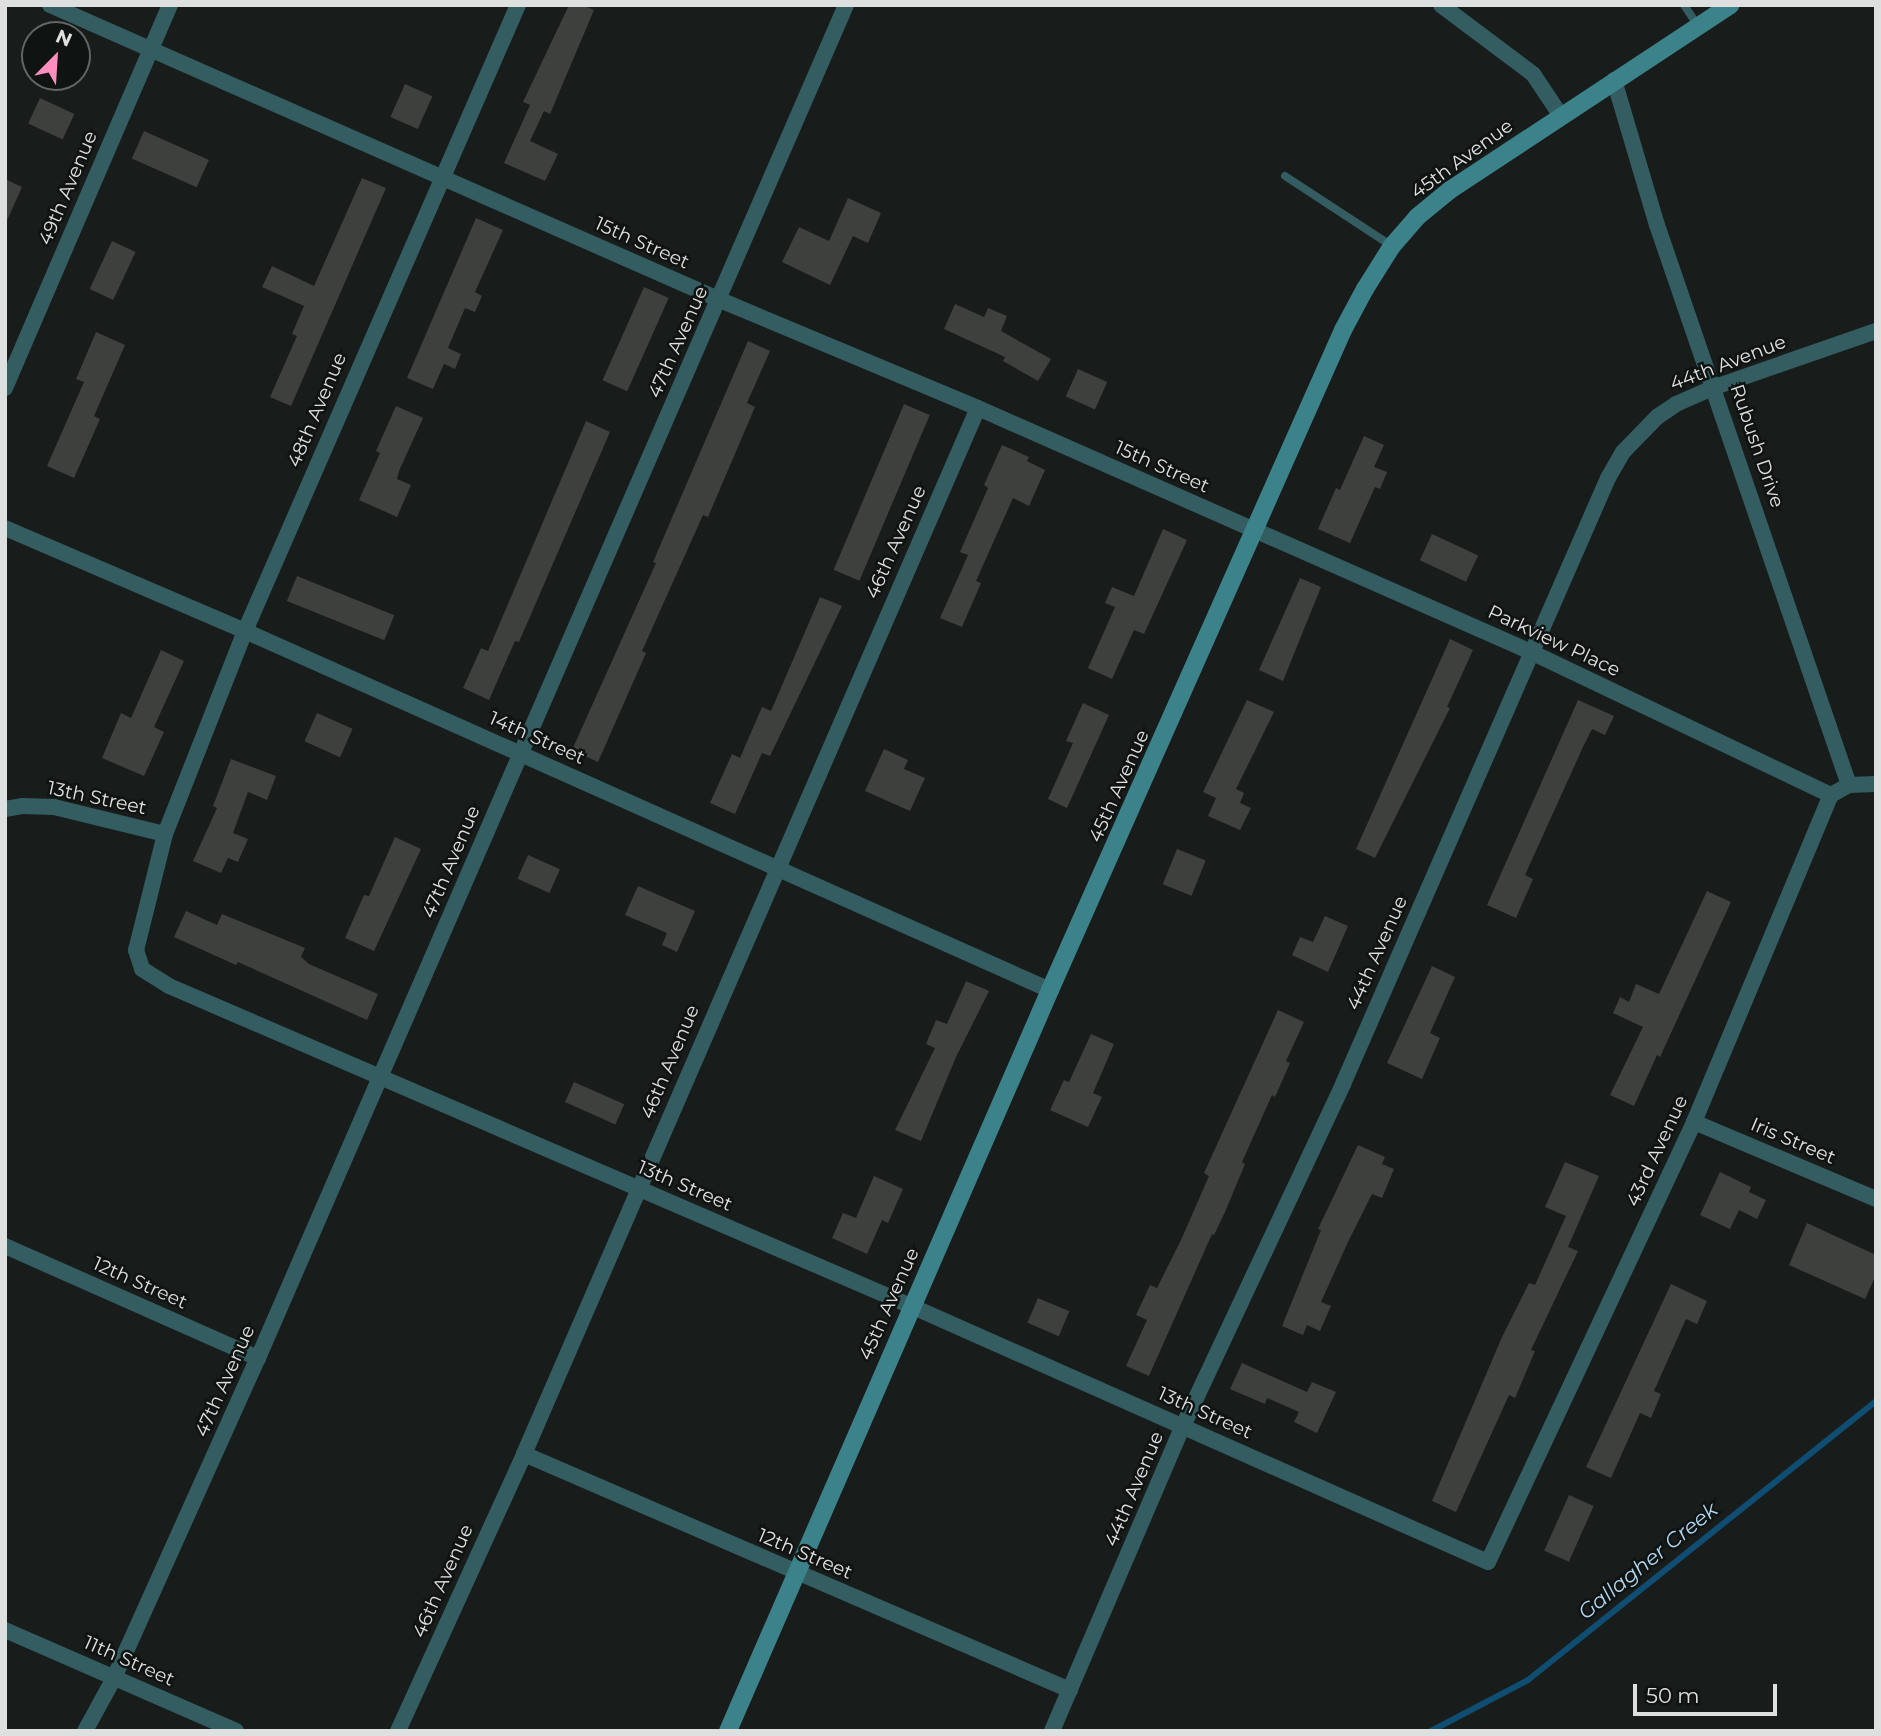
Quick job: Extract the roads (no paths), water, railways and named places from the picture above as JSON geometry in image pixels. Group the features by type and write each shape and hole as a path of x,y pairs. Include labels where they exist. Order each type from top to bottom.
{"street":[{"name":"15th Street","path":"50,5 720,300 978,408 1256,531"},
{"name":"49th Avenue","path":"5,388 170,5"},
{"name":"48th Avenue","path":"165,834 245,631 440,177 518,5"},
{"name":"47th Avenue","path":"85,1731 114,1678 258,1359 846,5"},
{"path":"1441,5 1533,74 1561,116"},
{"name":"45th Avenue","path":"728,1731 911,1306 1343,330 1392,246 1417,217 1450,190 1731,5"},
{"name":"Rubush Drive","path":"1614,80 1657,225 1715,387 1849,785"},
{"name":"44th Avenue","path":"1052,1731 1183,1426 1343,1084 1608,478 1623,452 1657,417 1676,404 1715,387 1876,331"},
{"name":"46th Avenue","path":"398,1731 524,1454 776,868 978,408"},
{"name":"14th Street","path":"5,528 245,631 1050,990"},
{"name":"Parkview Place","path":"1256,531 1531,652 1831,795"},
{"path":"1831,795 1849,785 1876,784"},
{"name":"43rd Avenue","path":"1488,1562 1694,1122 1831,795"},
{"name":"13th Street","path":"5,809 22,806 54,807 165,834 136,950 142,969 169,986 911,1306 1488,1562"},
{"name":"Iris Street","path":"1694,1122 1876,1199"},
{"name":"12th Street","path":"5,1246 258,1359"},
{"name":"12th Street","path":"524,1454 794,1573 1070,1690"},
{"name":"11th Street","path":"5,1630 236,1731"}],"lane":[{"path":"1684,5 1698,26"},
{"path":"1285,176 1392,246"}],"waterway":[{"name":"Gallagher Creek","path":"1431,1731 1528,1680 1876,1401"}]}
